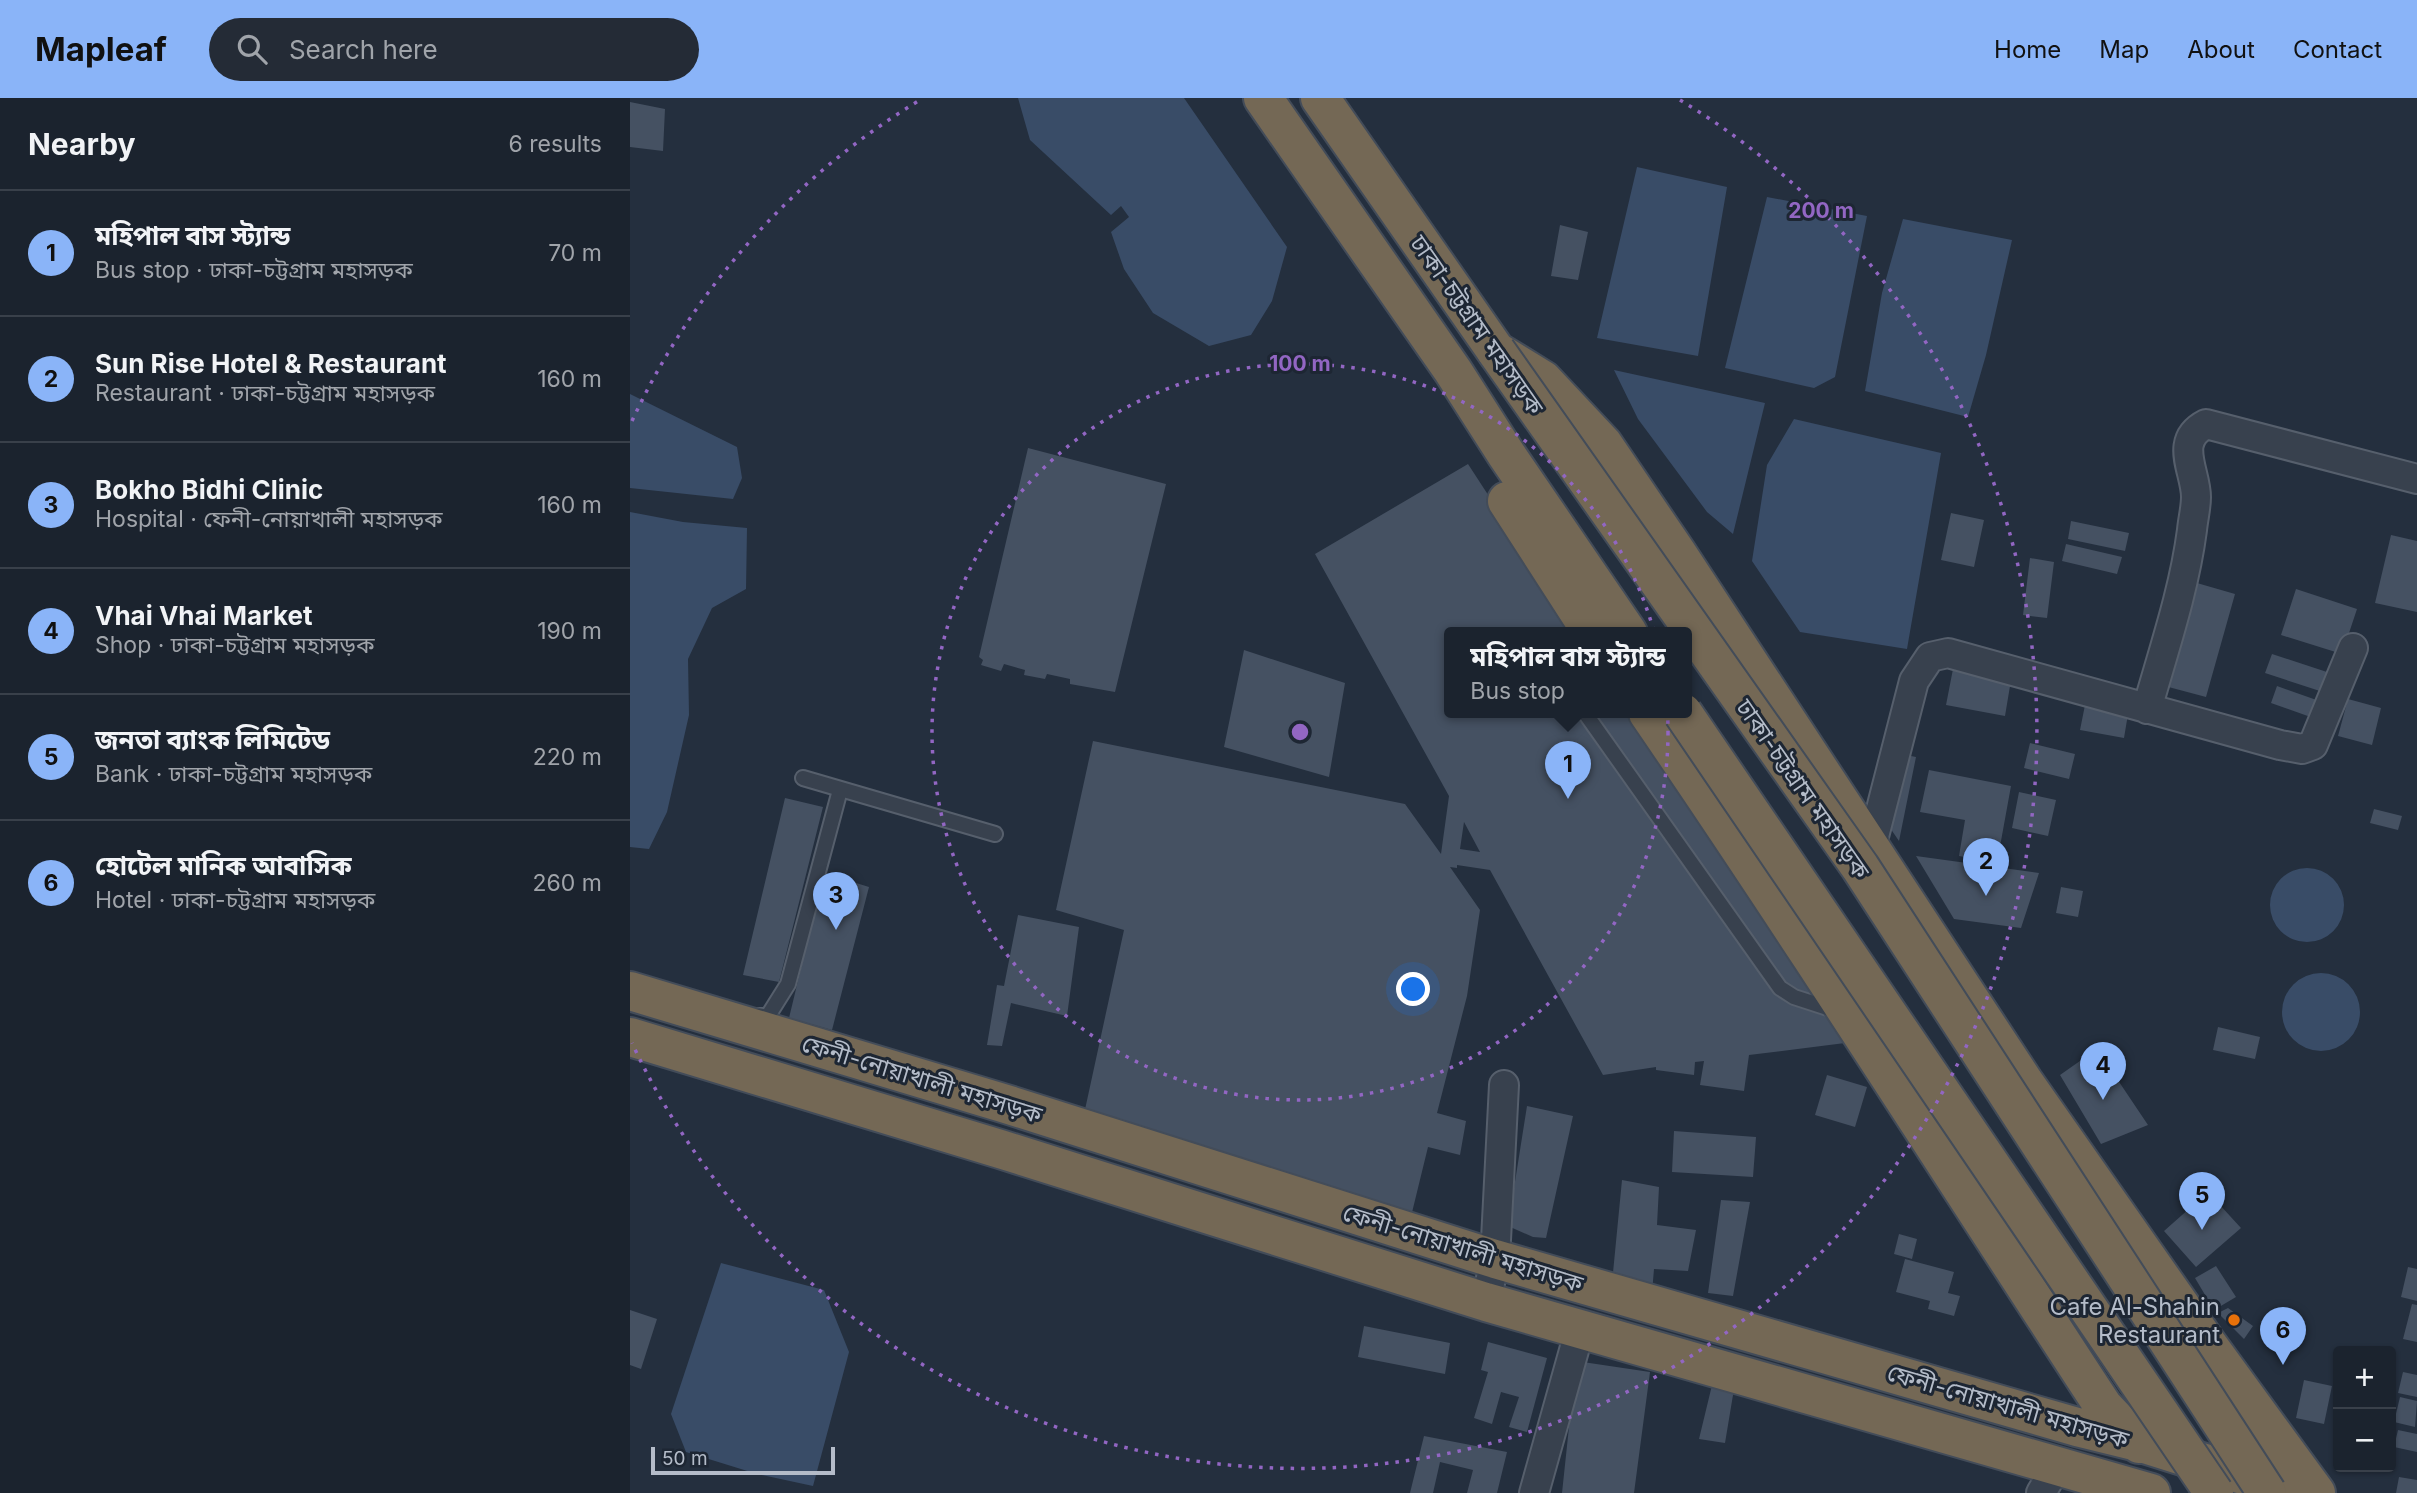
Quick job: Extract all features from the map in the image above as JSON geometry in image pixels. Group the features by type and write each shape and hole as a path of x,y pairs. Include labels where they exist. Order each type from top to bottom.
{"highway":[{"name":"ঢাকা-চট্টগ্রাম মহাসড়ক","path":"1263,98 1454,371 1506,454 1624,627"},
{"name":"ঢাকা-চট্টগ্রাম মহাসড়ক","path":"1320,98 1691,627"},
{"path":"1496,351 1543,380 1603,444 2024,1082 2208,1345 2316,1493"},
{"path":"1454,371 1459,409 1492,478 1584,627"},
{"name":"ঢাকা-চট্টগ্রাম মহাসড়ক","path":"1692,629 1860,867 2267,1493"},
{"path":"1651,718 1805,946 2103,1406 2138,1442 2177,1493"},
{"path":"1686,718 2214,1493"},
{"name":"ফেনী-নোয়াখালী মহাসড়ক","path":"630,991 713,1040 1000,1149 1580,1329 2049,1479 2151,1493"},
{"name":"ফেনী-নোয়াখালী মহাসড়ক","path":"630,1037 713,1040 1006,1104 1495,1259 2077,1427 2138,1442 2300,1493"}],"street":[{"path":"2147,709 2187,568 2196,495 2188,457 2190,439 2198,428 2206,424 2417,479"},
{"path":"1871,848 1914,681 1930,657 1948,653 2302,749 2313,745 2353,648"},
{"path":"1486,1302 1495,1259 1504,1085"},
{"path":"1534,1493 1580,1329"}],"lane":[{"path":"1589,718 1780,988 1794,997 1848,1014"},
{"path":"803,779 995,834"},
{"path":"713,1040 718,1008 759,1018 768,1016 788,984 840,790"}],"water":[{"path":"1018,98 1184,98 1287,247 1272,301 1251,335 1209,346 1153,313 1124,269 1111,232 1129,217 1121,206 1111,215 1030,140"},
{"path":"1637,167 1727,187 1698,356 1597,338"},
{"path":"1767,197 1867,216 1835,377 1814,388 1725,368"},
{"path":"1903,219 2012,240 1986,355 1968,417 1865,391 1882,293"},
{"path":"1614,370 1765,403 1733,534 1707,512 1638,419"},
{"path":"630,394 737,447 742,478 733,499 630,488"},
{"path":"1794,419 1941,453 1907,649 1800,632 1752,561 1767,465"},
{"path":"630,512 683,522 747,528 746,589 712,608 688,659 689,715 667,812 649,849 630,847"},
{"path":"2307,868 2321,871 2333,879 2341,891 2344,905 2341,919 2333,931 2321,939 2307,942 2293,939 2281,931 2273,919 2270,905 2273,891 2281,879 2293,871"},
{"path":"2321,973 2336,976 2349,984 2357,997 2360,1012 2357,1027 2349,1040 2336,1048 2321,1051 2306,1048 2293,1040 2285,1027 2282,1012 2285,997 2293,984 2306,976"},
{"path":"721,1263 824,1290 849,1352 813,1486 757,1474 686,1452 671,1414"}],"building":[{"path":"630,102 665,109 663,151 630,147"},
{"path":"1560,225 1588,232 1578,280 1551,276"},
{"path":"1028,448 1166,484 1115,692 1070,684 1070,679 1047,674 1045,679 1024,675 1025,670 1004,664 1001,671 981,665 983,660 979,657"},
{"path":"1468,464 1574,627 1444,627 1444,718 1633,718 1845,1043 1749,1055 1744,1091 1700,1085 1704,1061 1695,1062 1694,1075 1656,1070 1656,1067 1603,1075 1490,870 1457,865 1457,868 1450,867 1480,910 1467,996 1437,1113 1466,1121 1460,1155 1428,1147 1406,1237 1081,1128 1124,930 1056,910 1093,741 1405,804 1441,854 1449,796 1315,554","holes":["1464,822 1480,852 1460,849"]},
{"path":"1951,513 1984,520 1974,567 1941,560"},
{"path":"2071,521 2129,533 2125,551 2068,539"},
{"path":"2391,535 2417,541 2417,612 2375,603"},
{"path":"2066,544 2122,557 2117,574 2062,561"},
{"path":"2030,558 2054,562 2047,618 2023,615"},
{"path":"2190,581 2235,594 2206,697 2161,685"},
{"path":"2296,589 2357,609 2342,654 2281,635"},
{"path":"1244,650 1345,683 1329,777 1224,747"},
{"path":"2272,654 2333,674 2326,693 2265,673"},
{"path":"1953,669 2011,680 2005,716 1946,705"},
{"path":"2277,686 2325,703 2319,720 2271,703"},
{"path":"2348,699 2381,708 2372,745 2338,736"},
{"path":"2086,700 2129,708 2124,738 2080,730"},
{"path":"2030,743 2075,754 2069,779 2024,768"},
{"path":"1901,754 1916,757 1899,841 1886,822"},
{"path":"1929,770 2011,786 1997,863 1959,856 1965,820 1920,812"},
{"path":"2019,792 2056,800 2048,836 2012,828"},
{"path":"785,798 823,807 779,982 743,975"},
{"path":"2374,809 2402,816 2398,830 2370,823"},
{"path":"1916,856 2039,873 2021,928 1954,919"},
{"path":"824,873 869,887 832,1030 789,1018"},
{"path":"2061,887 2083,891 2078,917 2056,913"},
{"path":"1018,915 1079,927 1067,1016 1011,1003 1002,1046 987,1045 997,985 1004,986"},
{"path":"2218,1027 2260,1037 2255,1059 2213,1050"},
{"path":"2097,1049 2148,1125 2101,1144 2060,1075"},
{"path":"1827,1075 1867,1087 1855,1127 1815,1115"},
{"path":"1527,1106 1573,1116 1546,1238 1533,1237 1508,1226"},
{"path":"1674,1131 1756,1137 1753,1177 1672,1172"},
{"path":"1622,1180 1659,1187 1657,1225 1696,1230 1688,1271 1654,1269 1652,1293 1612,1283"},
{"path":"2208,1192 2241,1228 2196,1267 2164,1231"},
{"path":"1721,1200 1750,1202 1733,1296 1708,1293"},
{"path":"1899,1234 1917,1239 1912,1259 1894,1254"},
{"path":"1905,1259 1954,1272 1948,1293 1960,1296 1954,1316 1928,1309 1930,1301 1896,1292"},
{"path":"2216,1266 2236,1297 2214,1310 2195,1278"},
{"path":"2408,1267 2417,1269 2417,1301 2401,1297"},
{"path":"2412,1304 2417,1305 2417,1342 2403,1339"},
{"name":"Cafe Al-Shahin Restaurant","path":"2228,1308 2253,1326 2244,1339 2218,1313"},
{"path":"630,1310 657,1319 641,1369 630,1365"},
{"path":"1364,1326 1450,1343 1445,1374 1358,1357"},
{"path":"1488,1342 1547,1358 1527,1432 1509,1427 1519,1397 1501,1392 1492,1424 1474,1418 1488,1372 1481,1370"},
{"path":"1576,1361 1650,1372 1634,1493 1562,1493"},
{"path":"2403,1372 2417,1375 2417,1397 2398,1393"},
{"path":"2304,1380 2332,1386 2324,1424 2296,1418"},
{"path":"1713,1381 1734,1389 1725,1443 1699,1439"},
{"path":"2400,1397 2417,1401 2415,1427 2396,1422"},
{"path":"2398,1430 2417,1434 2417,1452 2396,1447"},
{"path":"1424,1436 1507,1452 1497,1493 1467,1493 1473,1470 1440,1462 1433,1493 1410,1493"},
{"path":"2399,1477 2417,1480 2417,1493 2396,1493"}],"place":[{"name":"মহিপাল বাস স্ট্যান্ড","path":"1568,799"},
{"name":"Sun Rise Hotel & Restaurant","path":"1986,896"},
{"name":"Bokho Bidhi Clinic","path":"836,930"},
{"name":"Vhai Vhai Market","path":"2103,1100"},
{"name":"জনতা ব্যাংক লিমিটেড","path":"2202,1230"},
{"name":"Cafe Al-Shahin Restaurant","path":"2234,1320"},
{"name":"হোটেল মানিক আবাসিক","path":"2283,1365"}]}
